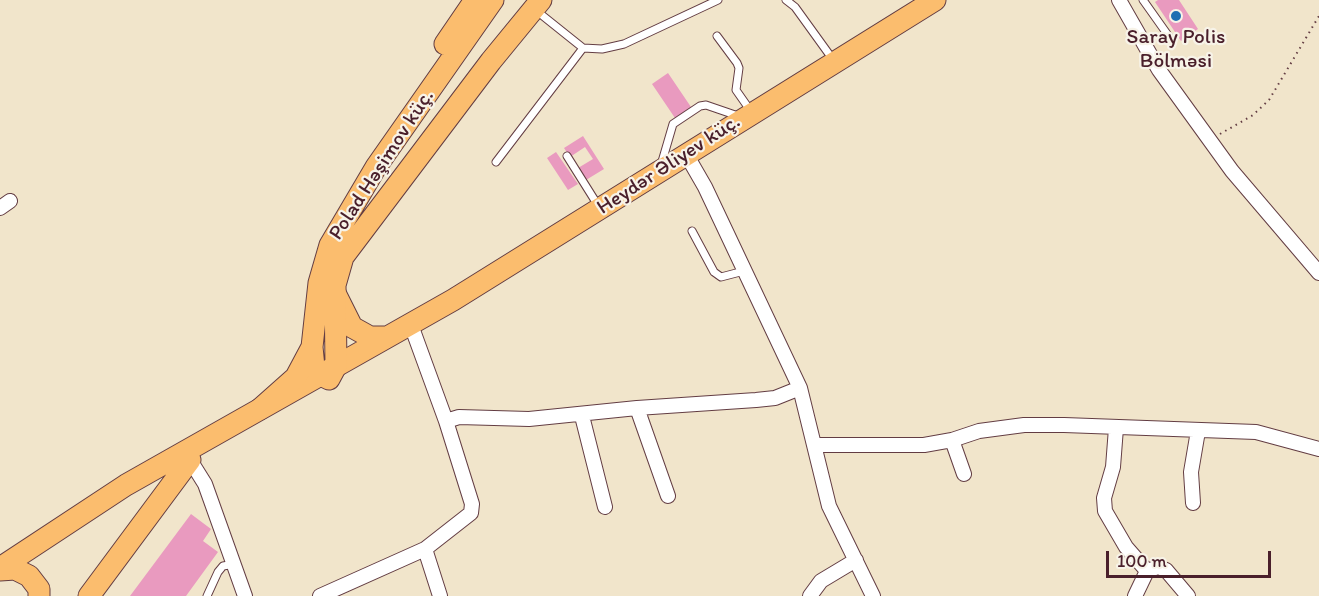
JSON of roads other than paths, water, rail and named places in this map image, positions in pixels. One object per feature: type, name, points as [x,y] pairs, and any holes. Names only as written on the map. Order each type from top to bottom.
[{"type":"main road","points":[[339,225],[355,188],[384,136],[475,0]]},
{"type":"main road","name":"Polad Həşimov küç.","points":[[312,347],[323,264],[339,225],[493,0]]},
{"type":"main road","name":"Polad Həşimov küç.","points":[[330,379],[337,359],[334,292],[337,270],[343,257],[397,184],[542,8],[557,0]]},
{"type":"main road","name":"Heydər Əliyev küç.","points":[[400,330],[601,209],[935,0]]},
{"type":"main road","points":[[334,292],[352,327],[370,337],[400,330]]},
{"type":"main road","points":[[0,569],[330,379],[400,330]]},
{"type":"main road","points":[[0,569],[126,485],[400,330]]},
{"type":"main road","points":[[312,347],[316,370],[330,379]]},
{"type":"main road","points":[[260,409],[296,377],[312,347]]},
{"type":"main road","points":[[89,596],[190,460]]},
{"type":"main road","points":[[0,569],[15,569],[29,576],[39,589],[39,596]]},
{"type":"street","points":[[1119,0],[1159,70],[1209,140],[1271,219],[1319,273]]},
{"type":"street","points":[[686,154],[705,187],[800,388],[829,507],[873,596]]},
{"type":"street","points":[[320,596],[425,549],[471,513],[472,504],[446,421],[400,330]]},
{"type":"street","points":[[446,421],[459,417],[529,419],[582,416],[637,408],[756,400],[775,398],[800,388]]},
{"type":"street","points":[[637,408],[668,496]]},
{"type":"street","points":[[582,416],[605,507]]},
{"type":"street","points":[[814,445],[924,445],[952,440],[979,431],[1024,425],[1256,432],[1319,449]]},
{"type":"street","points":[[1116,428],[1113,467],[1104,498],[1105,511],[1126,547],[1147,572]]},
{"type":"street","points":[[1193,503],[1191,472],[1198,431]]},
{"type":"street","points":[[952,440],[964,474]]},
{"type":"street","points":[[190,460],[201,475],[245,596]]},
{"type":"street","points":[[425,549],[440,596]]},
{"type":"street","points":[[810,596],[821,581],[856,560]]},
{"type":"street","points":[[1136,596],[1147,572],[1158,567],[1166,570],[1188,596]]},
{"type":"lane","points":[[542,8],[583,48],[602,49],[624,44],[718,0]]},
{"type":"lane","points":[[786,0],[795,7],[835,62]]},
{"type":"lane","points":[[1143,0],[1170,38]]},
{"type":"lane","points":[[717,36],[737,63],[739,69],[736,90],[748,115]]},
{"type":"lane","points":[[496,162],[583,48]]},
{"type":"lane","points":[[659,171],[673,124],[700,106],[706,105],[748,115]]},
{"type":"lane","points":[[567,156],[601,209]]},
{"type":"lane","points":[[692,231],[714,272],[721,278],[744,271]]},
{"type":"lane","points":[[207,596],[223,566],[234,564]]},
{"type":"place","name":"Saray Polis Bölməsi","points":[[1176,16]]}]
